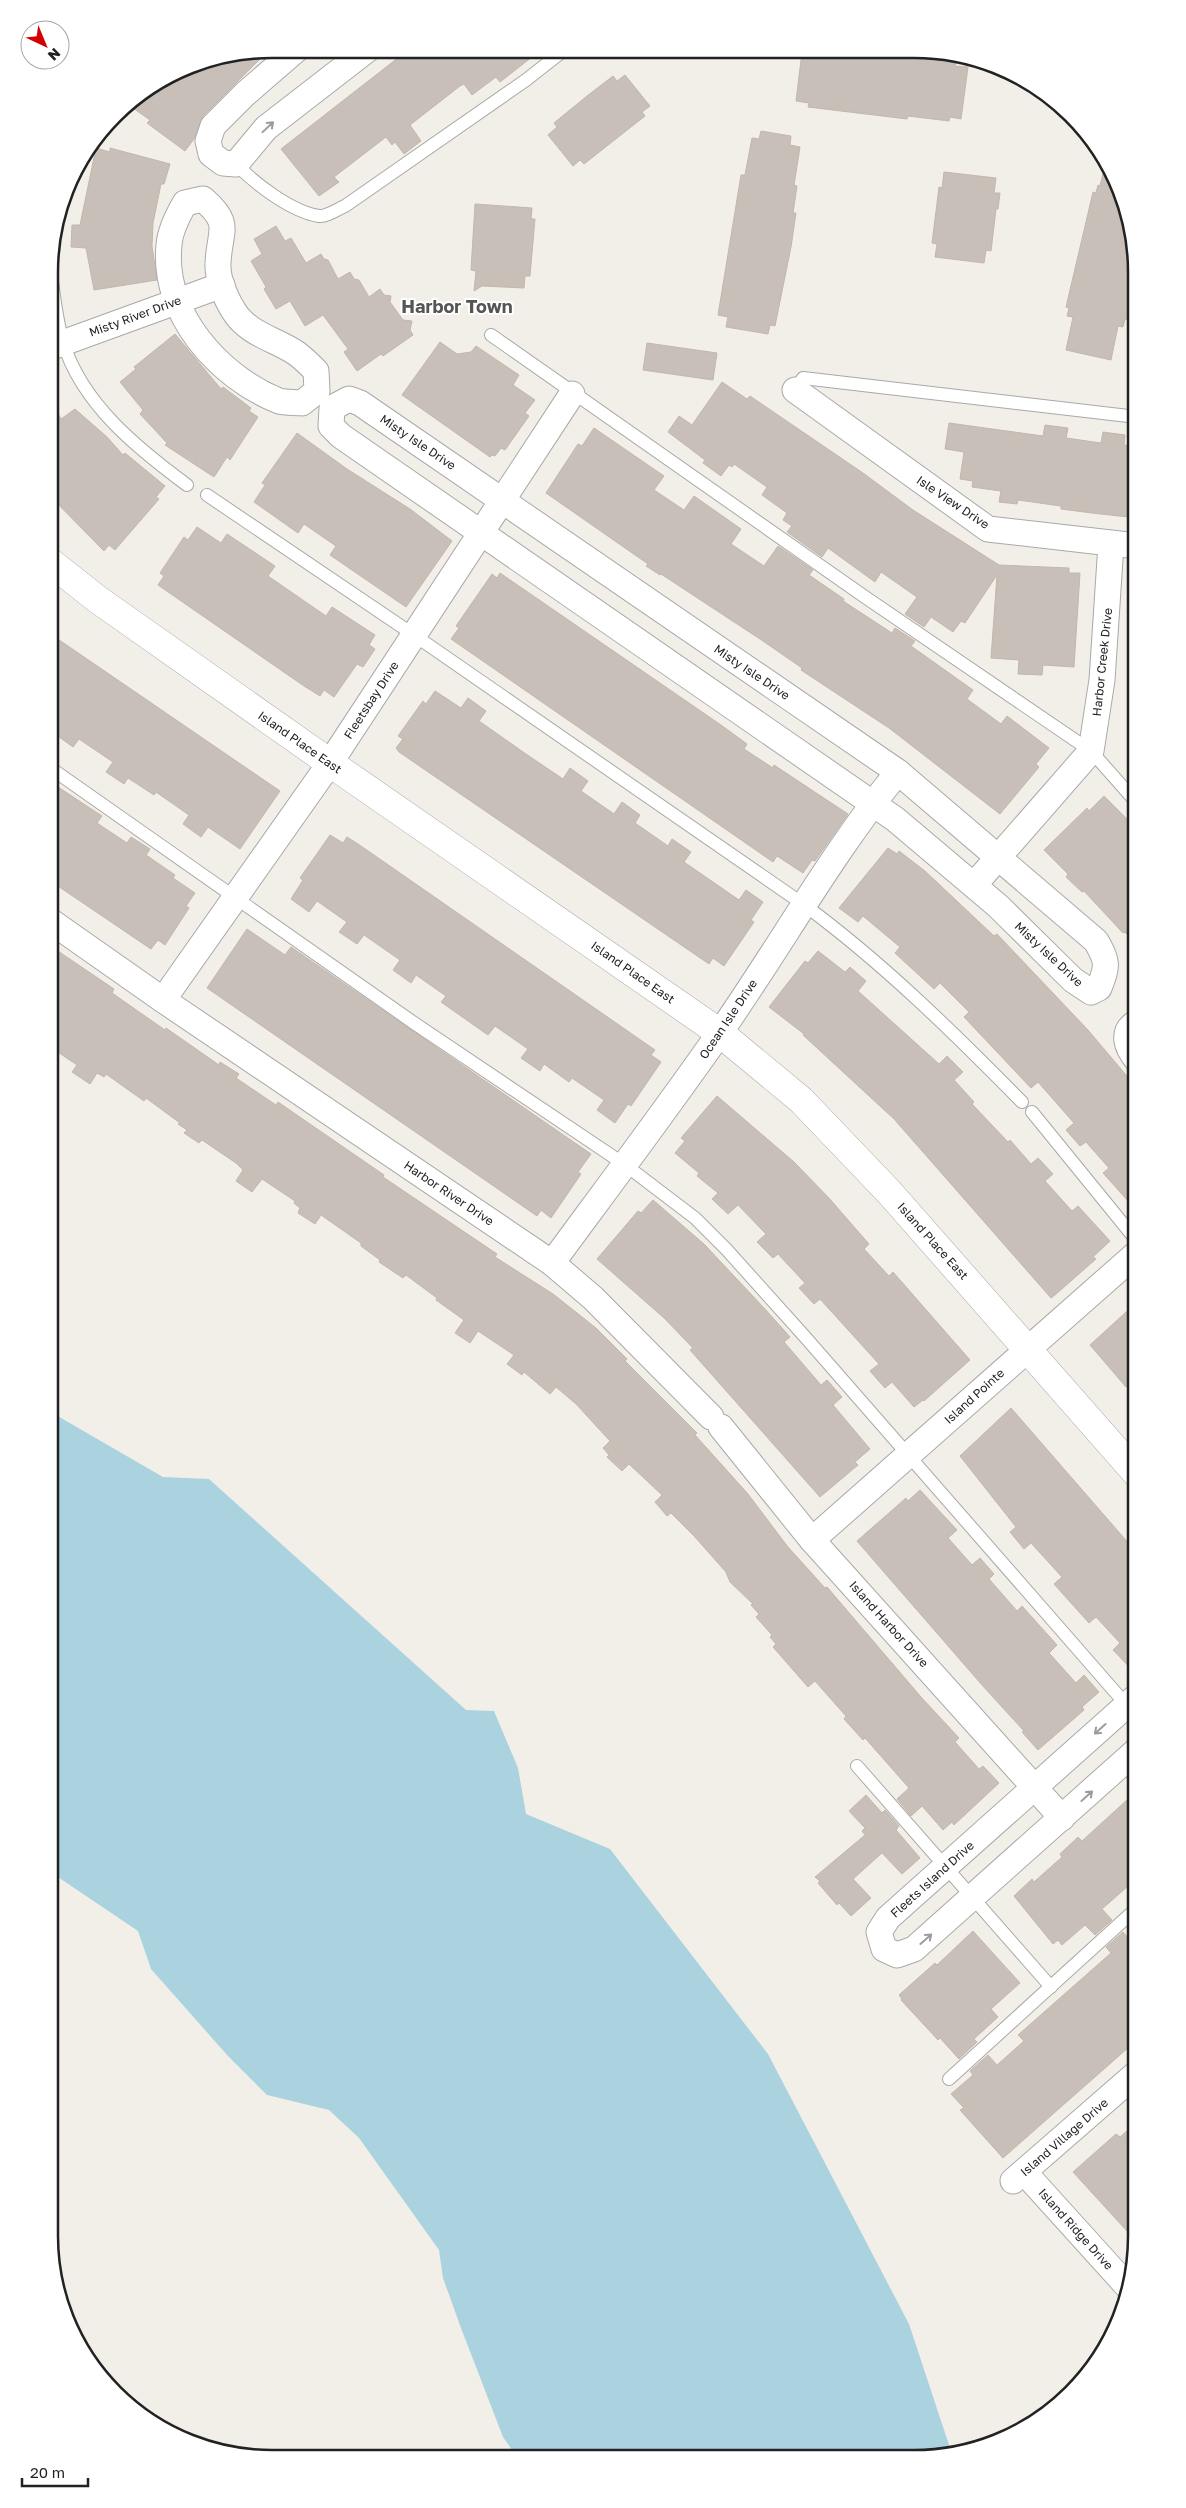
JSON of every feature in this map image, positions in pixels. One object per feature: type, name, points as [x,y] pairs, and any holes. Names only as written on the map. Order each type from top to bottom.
[{"type":"street","points":[[287,58],[245,94],[213,126],[208,141],[211,154],[223,163],[236,164],[266,128],[356,58]]},
{"type":"street","points":[[203,199],[218,212],[223,232],[218,265],[222,285],[238,317],[263,338],[296,353],[316,371],[317,390],[302,403],[281,402],[242,381],[216,361],[192,331],[176,300],[169,268],[168,244],[177,215],[185,203],[203,199]]},
{"type":"street","name":"Misty River Drive","points":[[58,344],[176,300],[222,285]]},
{"type":"street","name":"Isle View Drive","points":[[795,390],[988,529],[1128,545]]},
{"type":"street","name":"Fleetsbay Drive","points":[[163,1000],[236,900],[330,764],[572,394]]},
{"type":"street","name":"Misty Isle Drive","points":[[349,399],[360,402],[502,499],[898,772],[999,856],[1096,941],[1107,960],[1106,970],[1099,988],[1091,992],[1073,980],[974,885],[895,819],[342,436],[331,426],[332,408],[349,399]]},
{"type":"street","name":"Harbor Creek Drive","points":[[1091,751],[1102,680],[1111,544]]},
{"type":"street","name":"Island Place East","points":[[58,568],[97,600],[330,764],[720,1033],[801,1100],[843,1142],[1028,1348],[1128,1464]]},
{"type":"street","points":[[974,885],[1091,751]]},
{"type":"street","name":"Ocean Isle Drive","points":[[552,1263],[720,1033],[872,803],[898,772]]},
{"type":"street","name":"Harbor River Drive","points":[[58,926],[163,1000],[552,1263],[599,1305],[716,1422]]},
{"type":"street","points":[[1128,1032],[1126,1034],[1128,1045]]},
{"type":"street","name":"Island Pointe","points":[[812,1540],[1128,1261]]},
{"type":"street","name":"Island Harbor Drive","points":[[716,1422],[812,1540],[1036,1786],[1062,1818]]},
{"type":"street","name":"Fleets Island Drive","points":[[1128,1710],[1036,1786],[888,1918],[879,1932],[884,1948],[897,1955],[914,1949],[1128,1758]]},
{"type":"street","name":"Island Village Drive","points":[[1019,2177],[1128,2090]]},
{"type":"street","name":"Island Ridge Drive","points":[[1019,2177],[1123,2282]]},
{"type":"lane","points":[[236,164],[250,178],[282,200],[300,210],[321,216],[352,201],[526,80],[553,58]]},
{"type":"lane","points":[[491,335],[572,394],[1091,751],[1128,793]]},
{"type":"lane","points":[[58,348],[100,408],[153,460],[187,485]]},
{"type":"lane","points":[[795,390],[803,378],[1128,416]]},
{"type":"lane","points":[[207,495],[804,904],[850,939],[898,981],[947,1026],[1022,1102]]},
{"type":"lane","points":[[58,774],[406,1018],[624,1164],[713,1235],[806,1338],[908,1456],[1128,1700]]},
{"type":"lane","points":[[1032,1112],[1128,1230]]},
{"type":"lane","points":[[857,1766],[974,1897],[1051,1987]]},
{"type":"lane","points":[[949,2079],[1128,1916]]},
{"type":"water","points":[[58,1416],[163,1477],[209,1479],[466,1710],[494,1711],[518,1768],[526,1814],[610,1849],[768,2054],[909,2324],[950,2447],[928,2450],[512,2450],[503,2437],[461,2328],[443,2278],[439,2250],[359,2138],[329,2110],[267,2095],[228,2056],[151,1969],[138,1931],[58,1877]]},
{"type":"building","points":[[261,58],[203,116],[194,139],[185,151],[147,123],[150,120],[133,108],[165,86],[190,74],[216,65],[244,59]]},
{"type":"building","points":[[398,58],[531,58],[500,82],[496,77],[472,95],[464,84],[460,86],[410,125],[421,141],[404,154],[395,142],[392,145],[386,137],[334,177],[339,182],[319,196],[281,149]]},
{"type":"building","points":[[801,58],[920,58],[956,63],[955,66],[968,67],[961,119],[950,117],[949,121],[908,116],[907,119],[808,107],[809,103],[796,101]]},
{"type":"building","points":[[625,75],[650,106],[642,112],[645,116],[584,164],[580,160],[573,166],[548,135],[557,127],[554,123],[613,76],[617,81]]},
{"type":"building","points":[[761,131],[791,136],[790,145],[800,147],[794,185],[797,186],[793,213],[796,213],[791,247],[775,326],[770,325],[768,334],[726,327],[728,317],[718,315],[741,175],[745,175],[752,138],[759,139]]},
{"type":"building","points":[[97,148],[110,152],[110,148],[170,164],[164,184],[161,184],[153,223],[152,246],[157,280],[94,290],[86,248],[71,247],[72,225],[80,225]]},
{"type":"building","points":[[944,172],[996,178],[994,193],[1000,193],[998,209],[996,209],[991,251],[986,250],[984,263],[935,257],[937,244],[932,243],[939,187],[942,188]]},
{"type":"building","points":[[1103,172],[1121,216],[1128,258],[1128,320],[1125,319],[1123,327],[1118,326],[1111,360],[1066,350],[1073,317],[1067,316],[1069,308],[1066,307],[1093,192],[1096,193],[1098,185],[1100,186]]},
{"type":"building","points":[[475,204],[532,208],[531,219],[535,219],[530,276],[525,276],[524,288],[482,286],[474,291],[476,271],[471,270]]},
{"type":"building","points":[[276,226],[285,241],[291,238],[306,263],[321,254],[324,259],[328,260],[338,279],[350,272],[354,279],[359,280],[369,297],[380,289],[384,295],[391,296],[390,302],[403,320],[412,321],[410,330],[413,335],[357,371],[344,352],[348,349],[323,315],[305,326],[290,301],[276,309],[251,261],[262,254],[254,239]]},
{"type":"building","points":[[175,334],[221,389],[223,387],[251,408],[249,411],[258,417],[230,460],[227,457],[214,477],[165,445],[167,443],[140,414],[143,410],[120,382],[136,369],[134,367]]},
{"type":"building","points":[[440,342],[457,354],[471,352],[476,346],[519,375],[513,385],[535,400],[525,413],[529,416],[505,450],[501,448],[495,456],[492,455],[490,457],[402,395]]},
{"type":"building","points":[[647,343],[717,353],[713,380],[643,370]]},
{"type":"building","points":[[722,382],[747,399],[750,396],[863,473],[913,510],[999,565],[1069,568],[1069,573],[1080,573],[1074,667],[1043,665],[1042,675],[1018,674],[1019,660],[991,658],[997,575],[965,623],[961,621],[953,632],[931,617],[924,627],[905,614],[917,597],[881,572],[875,582],[828,548],[822,557],[787,532],[792,526],[783,520],[787,513],[762,495],[767,487],[734,464],[732,467],[729,465],[721,476],[703,463],[705,460],[668,432],[679,416],[692,425]]},
{"type":"building","points":[[75,409],[107,437],[123,455],[125,453],[165,486],[156,497],[159,499],[115,550],[109,545],[104,551],[58,504],[58,414],[61,419]]},
{"type":"building","points":[[949,423],[1043,436],[1045,425],[1068,428],[1066,438],[1101,443],[1103,432],[1125,435],[1124,445],[1128,446],[1128,517],[1061,509],[1061,506],[1018,500],[1017,504],[999,502],[1001,491],[972,487],[973,481],[960,479],[964,452],[945,449]]},
{"type":"building","points":[[594,428],[664,476],[654,490],[684,510],[694,496],[741,529],[731,544],[764,566],[778,546],[813,570],[809,575],[844,599],[843,601],[892,633],[895,628],[915,641],[911,646],[973,690],[967,699],[1001,724],[1007,716],[1049,748],[1036,764],[1039,767],[1000,814],[889,728],[801,670],[802,668],[763,641],[646,566],[648,564],[546,493],[578,444],[582,446]]},
{"type":"building","points":[[297,433],[347,469],[410,509],[452,541],[406,607],[330,555],[336,546],[304,524],[298,533],[254,502],[265,485],[262,483]]},
{"type":"building","points":[[197,527],[221,543],[227,534],[275,566],[268,576],[326,616],[332,607],[375,635],[369,645],[375,649],[363,667],[357,664],[334,697],[324,690],[320,696],[304,686],[158,585],[164,576],[160,573],[184,537],[188,540]]},
{"type":"building","points":[[500,573],[721,725],[747,744],[744,749],[773,768],[774,765],[848,814],[815,861],[812,860],[803,873],[777,856],[773,862],[451,639],[459,628],[456,626],[492,574],[497,578]]},
{"type":"building","points":[[58,639],[280,791],[240,849],[208,827],[201,837],[183,824],[189,815],[156,792],[154,795],[128,778],[124,784],[106,772],[113,762],[79,739],[73,747],[58,736]]},
{"type":"building","points":[[435,691],[461,708],[468,698],[486,711],[479,721],[526,754],[563,779],[570,768],[588,781],[581,791],[614,814],[622,802],[640,815],[635,823],[668,846],[672,839],[691,852],[684,862],[739,900],[746,890],[763,902],[751,920],[754,922],[724,966],[713,958],[709,964],[399,752],[396,748],[403,739],[398,736],[423,701],[426,704]]},
{"type":"building","points":[[58,787],[102,816],[97,823],[127,843],[131,837],[150,849],[146,855],[175,875],[173,878],[195,893],[186,906],[189,908],[165,945],[158,940],[151,949],[58,886]]},
{"type":"building","points":[[1104,796],[1128,820],[1127,934],[1123,933],[1084,891],[1082,892],[1066,877],[1068,874],[1044,850],[1087,808],[1089,811]]},
{"type":"building","points":[[330,835],[343,843],[347,837],[361,846],[655,1050],[651,1055],[661,1062],[631,1106],[628,1104],[615,1123],[597,1110],[604,1100],[572,1078],[569,1082],[544,1064],[540,1071],[521,1058],[528,1049],[495,1026],[488,1035],[441,1002],[446,996],[416,975],[411,983],[393,970],[400,960],[364,935],[357,944],[339,932],[347,922],[317,901],[309,912],[291,899],[303,880],[300,878]]},
{"type":"building","points":[[888,848],[897,854],[899,851],[925,871],[994,936],[997,934],[1088,1030],[1128,1077],[1128,1201],[1103,1173],[1109,1168],[1086,1142],[1080,1146],[1066,1130],[1074,1123],[1038,1082],[1031,1088],[964,1017],[969,1012],[940,983],[934,989],[895,953],[900,947],[863,916],[858,922],[839,908]]},
{"type":"building","points":[[247,929],[285,955],[291,947],[591,1154],[578,1172],[581,1174],[551,1218],[541,1210],[537,1216],[207,988]]},
{"type":"building","points":[[58,951],[114,989],[112,993],[165,1030],[166,1028],[219,1065],[220,1062],[239,1074],[236,1078],[276,1105],[278,1102],[384,1175],[383,1177],[497,1254],[495,1257],[553,1294],[596,1328],[627,1359],[625,1361],[697,1433],[695,1435],[748,1494],[788,1547],[825,1588],[827,1587],[921,1697],[959,1738],[955,1742],[979,1769],[983,1766],[999,1783],[954,1825],[952,1822],[943,1830],[922,1806],[911,1816],[897,1799],[909,1788],[865,1738],[863,1740],[844,1719],[846,1716],[815,1681],[808,1687],[773,1647],[776,1644],[770,1637],[772,1635],[756,1617],[759,1614],[751,1605],[753,1604],[730,1582],[726,1572],[694,1536],[671,1513],[667,1516],[655,1502],[662,1495],[629,1464],[622,1471],[607,1457],[609,1455],[603,1448],[610,1441],[576,1404],[556,1387],[550,1394],[524,1372],[522,1375],[507,1364],[514,1355],[478,1331],[470,1343],[455,1333],[464,1320],[406,1275],[403,1278],[379,1262],[380,1260],[361,1246],[361,1243],[321,1215],[315,1224],[298,1213],[300,1208],[294,1203],[295,1201],[262,1179],[252,1192],[236,1181],[243,1170],[236,1163],[202,1140],[199,1143],[184,1133],[187,1130],[178,1124],[180,1123],[146,1098],[144,1101],[106,1074],[104,1077],[97,1073],[90,1084],[72,1072],[77,1065],[58,1052]]},
{"type":"building","points":[[818,951],[845,972],[850,967],[866,981],[858,991],[939,1064],[947,1056],[963,1072],[954,1080],[974,1102],[972,1104],[1008,1142],[1010,1140],[1031,1164],[1038,1158],[1053,1174],[1045,1181],[1072,1211],[1078,1206],[1110,1241],[1093,1257],[1096,1259],[1051,1298],[894,1119],[804,1034],[769,1007],[805,961],[808,963]]},
{"type":"building","points":[[717,1096],[794,1162],[828,1197],[869,1244],[864,1249],[889,1276],[893,1272],[970,1360],[924,1401],[914,1407],[892,1382],[885,1388],[870,1371],[879,1364],[820,1299],[814,1304],[799,1288],[805,1283],[778,1254],[773,1258],[757,1242],[766,1234],[738,1205],[728,1214],[712,1199],[718,1193],[697,1176],[699,1173],[675,1153],[685,1141],[681,1138]]},
{"type":"building","points":[[653,1200],[704,1244],[765,1309],[790,1337],[784,1342],[821,1385],[827,1380],[842,1397],[833,1405],[870,1449],[855,1462],[858,1465],[820,1497],[690,1350],[693,1348],[664,1318],[597,1259],[638,1211],[641,1213]]},
{"type":"building","points":[[1128,1310],[1128,1385],[1126,1387],[1090,1345]]},
{"type":"building","points":[[1011,1408],[1128,1543],[1128,1666],[1113,1650],[1120,1643],[1096,1617],[1089,1623],[1054,1584],[1062,1577],[1031,1543],[1024,1549],[1010,1532],[1016,1527],[960,1456]]},
{"type":"building","points":[[920,1490],[957,1530],[948,1538],[972,1565],[980,1558],[994,1574],[989,1579],[1017,1611],[1022,1606],[1057,1645],[1049,1653],[1076,1683],[1084,1675],[1099,1692],[1082,1707],[1084,1710],[1038,1750],[1022,1732],[1024,1731],[857,1541],[906,1498],[908,1501]]},
{"type":"building","points":[[866,1795],[882,1813],[885,1810],[899,1826],[896,1830],[920,1858],[902,1874],[882,1853],[853,1879],[871,1898],[851,1916],[839,1903],[837,1905],[815,1877],[865,1835],[862,1831],[865,1828],[849,1811]]},
{"type":"building","points":[[1128,1799],[1128,1886],[1102,1909],[1112,1920],[1095,1935],[1085,1925],[1062,1945],[1058,1940],[1053,1944],[1014,1896],[1032,1879],[1034,1882],[1062,1857],[1060,1854],[1078,1837],[1082,1841]]},
{"type":"building","points":[[973,1931],[1020,1983],[991,2009],[998,2017],[974,2039],[977,2042],[959,2059],[940,2038],[938,2040],[901,2000],[899,1995],[935,1963],[937,1965]]},
{"type":"building","points":[[1123,1932],[1128,1938],[1128,2048],[1003,2158],[960,2110],[964,2108],[951,2094],[973,2075],[970,2071],[988,2055],[997,2065],[1024,2041],[1018,2035],[1111,1953],[1106,1947]]},
{"type":"building","points":[[1128,2130],[1128,2232],[1073,2172],[1116,2134],[1120,2137]]},
{"type":"district","name":"Harbor Town","points":[[457,306]]}]
